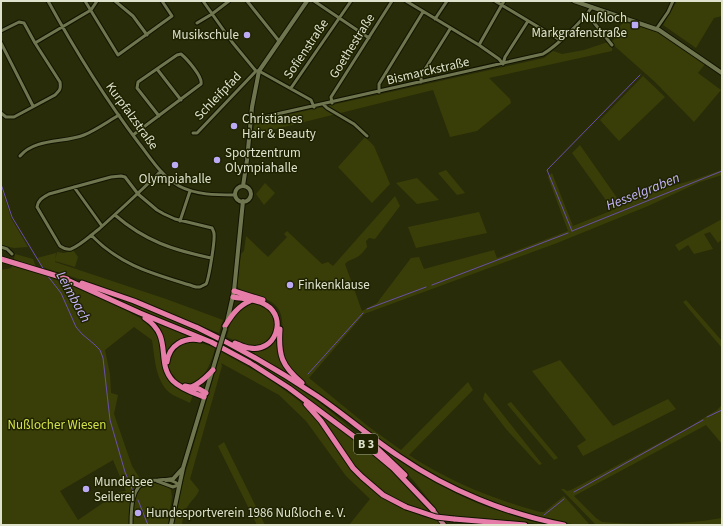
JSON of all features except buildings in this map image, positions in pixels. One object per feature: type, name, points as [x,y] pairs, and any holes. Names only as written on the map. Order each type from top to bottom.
[{"type":"highway","name":"B 3","points":[[1,259],[65,279],[140,313],[211,342],[250,363],[289,388],[378,454],[420,495],[433,510]]},
{"type":"highway","name":"B 3","points":[[65,279],[92,286],[134,301],[196,327],[266,364],[332,407],[389,459],[421,494],[433,510]]},
{"type":"highway","points":[[234,291],[262,300],[269,304],[275,311],[280,324],[279,348],[282,360],[292,375],[318,397]]},
{"type":"highway","points":[[196,327],[250,348],[264,346],[274,338],[277,328],[277,320],[274,312],[267,305],[251,300],[232,297]]},
{"type":"highway","points":[[225,328],[232,314],[244,303],[251,300]]},
{"type":"highway","points":[[140,313],[150,321],[160,333],[163,344],[165,367],[170,377],[178,385],[205,395]]},
{"type":"highway","points":[[205,395],[199,389],[178,383],[170,374],[167,364],[170,351],[180,342],[186,340],[211,342]]},
{"type":"highway","points":[[190,387],[199,384],[213,370]]},
{"type":"highway","points":[[289,388],[321,420],[349,462],[362,477],[383,495],[406,507],[436,517],[454,520],[525,525]]},
{"type":"highway","points":[[332,407],[401,458],[440,481],[496,505],[537,519],[564,525]]},
{"type":"main road","name":"B 3","points":[[433,510],[444,525]]},
{"type":"street","name":"Kurpfalzstraße","points":[[48,1],[101,90],[161,172],[177,185],[190,191],[203,194],[235,195]]},
{"type":"street","points":[[85,1],[118,55],[172,16],[162,1]]},
{"type":"street","points":[[35,43],[63,28],[91,10],[97,1]]},
{"type":"street","points":[[115,1],[132,16],[147,35]]},
{"type":"street","points":[[202,1],[237,48],[258,71],[311,100],[314,107]]},
{"type":"street","points":[[197,23],[229,1]]},
{"type":"street","points":[[247,1],[280,41]]},
{"type":"street","points":[[243,186],[247,160],[250,120],[258,71],[307,1]]},
{"type":"street","points":[[314,1],[369,38]]},
{"type":"street","name":"Sofienstraße","points":[[291,88],[351,1]]},
{"type":"street","name":"Goethestraße","points":[[332,103],[331,97],[392,1]]},
{"type":"street","points":[[406,1],[478,45],[499,59],[503,64]]},
{"type":"street","points":[[435,19],[447,1]]},
{"type":"street","points":[[495,1],[560,40]]},
{"type":"street","points":[[478,45],[504,1]]},
{"type":"street","points":[[576,1],[657,28],[722,73]]},
{"type":"street","points":[[657,28],[668,12],[673,1]]},
{"type":"street","name":"Bismarckstraße","points":[[250,120],[324,105],[544,54],[553,48],[587,14],[592,7]]},
{"type":"street","points":[[379,92],[379,84],[423,12]]},
{"type":"street","points":[[587,14],[612,45]]},
{"type":"street","points":[[503,64],[505,57],[528,21]]},
{"type":"street","points":[[1,31],[19,22],[24,23],[60,82],[61,87],[56,95],[10,118],[1,113]]},
{"type":"street","points":[[421,82],[422,74],[450,29]]},
{"type":"street","points":[[1,43],[33,106]]},
{"type":"street","points":[[133,135],[181,100],[201,84],[202,81],[200,76],[181,54],[177,55],[138,82],[137,88],[159,116]]},
{"type":"street","points":[[156,69],[181,100]]},
{"type":"street","name":"Schleifpfad","points":[[192,133],[197,133],[258,71]]},
{"type":"street","points":[[324,105],[357,126],[367,136]]},
{"type":"street","points":[[20,156],[25,150],[41,143],[72,139],[84,135],[103,126],[119,115]]},
{"type":"street","points":[[91,235],[110,252],[132,265],[148,272],[196,287],[204,286],[208,281],[215,235],[212,228],[180,221],[157,210],[138,194],[128,181],[121,176],[111,177],[49,194],[41,198],[37,204],[38,211],[60,246],[64,249],[72,248],[91,235],[115,215],[138,194],[161,172]]},
{"type":"street","points":[[243,186],[249,189],[250,195],[249,199],[243,201],[237,199],[235,195],[237,188],[243,186]]},
{"type":"street","points":[[74,187],[102,226]]},
{"type":"street","points":[[180,221],[190,191]]},
{"type":"street","points":[[171,525],[176,496],[225,328],[234,291],[243,201]]},
{"type":"street","points":[[115,215],[130,228],[159,244],[211,258]]},
{"type":"street","points":[[1,247],[7,249],[12,254]]},
{"type":"street","points":[[131,525],[131,508],[133,500],[136,492],[143,483],[154,480],[171,480],[184,468]]},
{"type":"street","points":[[154,480],[173,487],[179,485]]},
{"type":"street","points":[[166,480],[175,482],[179,485]]},
{"type":"street","points":[[173,487],[176,496]]},
{"type":"green space","points":[[677,1],[722,1],[722,16],[714,18],[696,48],[663,25]]},
{"type":"green space","points":[[624,22],[663,34],[705,64],[698,73],[721,90],[694,122],[655,82],[610,42],[614,40],[612,34]]},
{"type":"green space","points":[[608,42],[612,48],[612,51],[489,78],[510,99],[511,103],[477,131],[450,137],[433,90],[253,134],[255,122],[544,58],[553,51],[562,54],[584,50]]},
{"type":"green space","points":[[643,76],[665,97],[619,141],[600,120]]},
{"type":"green space","points":[[365,137],[374,146],[390,184],[372,203],[338,167]]},
{"type":"green space","points":[[580,145],[622,205],[656,191],[722,170],[722,175],[700,182],[648,206],[557,243],[364,314],[309,378],[369,427],[401,450],[468,382],[473,390],[409,455],[424,465],[472,489],[540,512],[544,512],[564,496],[590,525],[564,523],[530,515],[491,502],[445,482],[403,457],[364,429],[293,372],[286,361],[283,344],[283,328],[279,310],[270,301],[246,293],[237,286],[241,254],[244,251],[246,236],[268,257],[287,237],[284,234],[287,231],[322,264],[328,262],[333,266],[395,196],[400,206],[375,239],[369,238],[366,241],[367,247],[362,253],[345,264],[362,311],[377,303],[411,258],[419,257],[424,269],[494,250],[497,258],[568,231],[548,177],[552,173],[573,226],[613,210],[572,153]]},
{"type":"green space","points":[[446,170],[465,193],[457,195],[438,173]]},
{"type":"green space","points":[[417,178],[439,200],[417,204],[396,183]]},
{"type":"green space","points":[[265,183],[275,193],[264,205],[256,194]]},
{"type":"green space","points":[[1,187],[11,218],[28,247],[14,248],[1,245]]},
{"type":"green space","points":[[479,212],[487,233],[416,248],[408,227]]},
{"type":"green space","points":[[722,219],[722,239],[718,243],[710,232],[704,234],[713,249],[694,254],[688,245],[679,251],[675,245]]},
{"type":"green space","points":[[73,250],[78,257],[75,267],[55,261],[57,252],[64,253]]},
{"type":"green space","points":[[56,253],[55,262],[166,299],[223,320],[219,333],[91,283],[42,267],[37,258]]},
{"type":"green space","points":[[15,254],[33,259],[36,267],[14,259]]},
{"type":"green space","name":"Nußlocher Wiesen","points":[[12,266],[45,276],[96,294],[147,322],[158,334],[162,345],[164,365],[168,377],[176,386],[193,395],[190,403],[173,395],[167,390],[159,378],[152,340],[134,327],[105,350],[110,374],[111,393],[118,395],[114,414],[132,466],[139,477],[139,489],[154,483],[168,487],[171,490],[172,497],[168,525],[1,525],[1,270],[11,268]],"holes":[[[113,460],[126,491],[119,492],[78,520],[60,491]]]},
{"type":"green space","points":[[94,289],[101,290],[105,294],[190,328],[217,341],[216,344],[139,312]]},
{"type":"green space","points":[[686,300],[722,341],[722,348],[683,302]]},
{"type":"green space","points":[[252,303],[262,306],[269,311],[273,319],[274,327],[272,335],[267,342],[260,346],[241,344],[227,337],[234,316],[241,309]]},
{"type":"green space","points":[[153,321],[189,337],[181,339],[175,343],[166,355],[163,337]]},
{"type":"green space","points":[[277,335],[278,356],[287,372],[249,351],[257,350]]},
{"type":"green space","points":[[193,340],[215,348],[211,362],[204,375],[192,384],[181,383],[172,375],[169,369],[168,364],[170,354],[177,345]]},
{"type":"green space","points":[[225,344],[268,367],[307,393],[368,444],[309,401],[224,348]]},
{"type":"green space","points":[[221,352],[268,378],[299,401],[323,426],[346,463],[357,475],[404,509],[427,518],[420,509],[388,496],[367,479],[343,451],[332,431],[313,408],[363,445],[391,469],[441,525],[349,525],[370,499],[346,476],[306,421],[279,395],[221,363],[222,366],[190,479],[199,490],[185,511],[182,525],[173,525],[184,478]]},
{"type":"green space","points":[[560,360],[613,426],[668,399],[676,409],[583,456],[577,446],[586,440],[532,371]]},
{"type":"green space","points":[[485,392],[542,464],[539,465],[506,429],[483,399]]},
{"type":"green space","points":[[511,402],[558,458],[554,460],[507,404]]},
{"type":"green space","points":[[722,405],[722,444],[706,425],[574,496],[602,522],[662,524],[722,518],[722,525],[596,525],[561,489],[567,491],[571,490],[689,427],[717,410]]},
{"type":"green space","points":[[224,442],[265,525],[257,525],[218,446]]},
{"type":"green space","points":[[384,451],[439,484],[481,505],[553,525],[441,515],[413,480]]},
{"type":"waterway","points":[[572,231],[547,170],[640,75]]},
{"type":"waterway","name":"Hesselgraben","points":[[572,231],[722,171]]},
{"type":"waterway","name":"Leimbach","points":[[1,184],[12,217],[44,270]]},
{"type":"waterway","name":"Hesselgraben","points":[[432,285],[568,233]]},
{"type":"waterway","name":"Leimbach","points":[[47,275],[61,293],[76,327],[100,350],[103,358],[110,420],[125,472],[133,491]]},
{"type":"waterway","name":"Hesselgraben","points":[[367,309],[426,287]]},
{"type":"waterway","name":"Hesselgraben","points":[[308,374],[363,313]]},
{"type":"waterway","points":[[707,417],[722,410]]},
{"type":"waterway","points":[[574,492],[703,420]]},
{"type":"waterway","points":[[544,515],[564,499]]},
{"type":"waterway","name":"Leimbach","points":[[138,500],[148,525]]},
{"type":"place","name":"Nußloch Markgrafenstraße","points":[[635,25]]},
{"type":"place","name":"Musikschule","points":[[247,35]]},
{"type":"place","name":"Christianes Hair & Beauty","points":[[234,126]]},
{"type":"place","name":"Sportzentrum Olympiahalle","points":[[217,160]]},
{"type":"place","name":"Olympiahalle","points":[[175,165]]},
{"type":"place","name":"Finkenklause","points":[[290,285]]},
{"type":"place","name":"Mundelsee Seilerei","points":[[86,489]]},
{"type":"place","name":"Hundesportverein 1986 Nußloch e. V.","points":[[138,513]]}]
